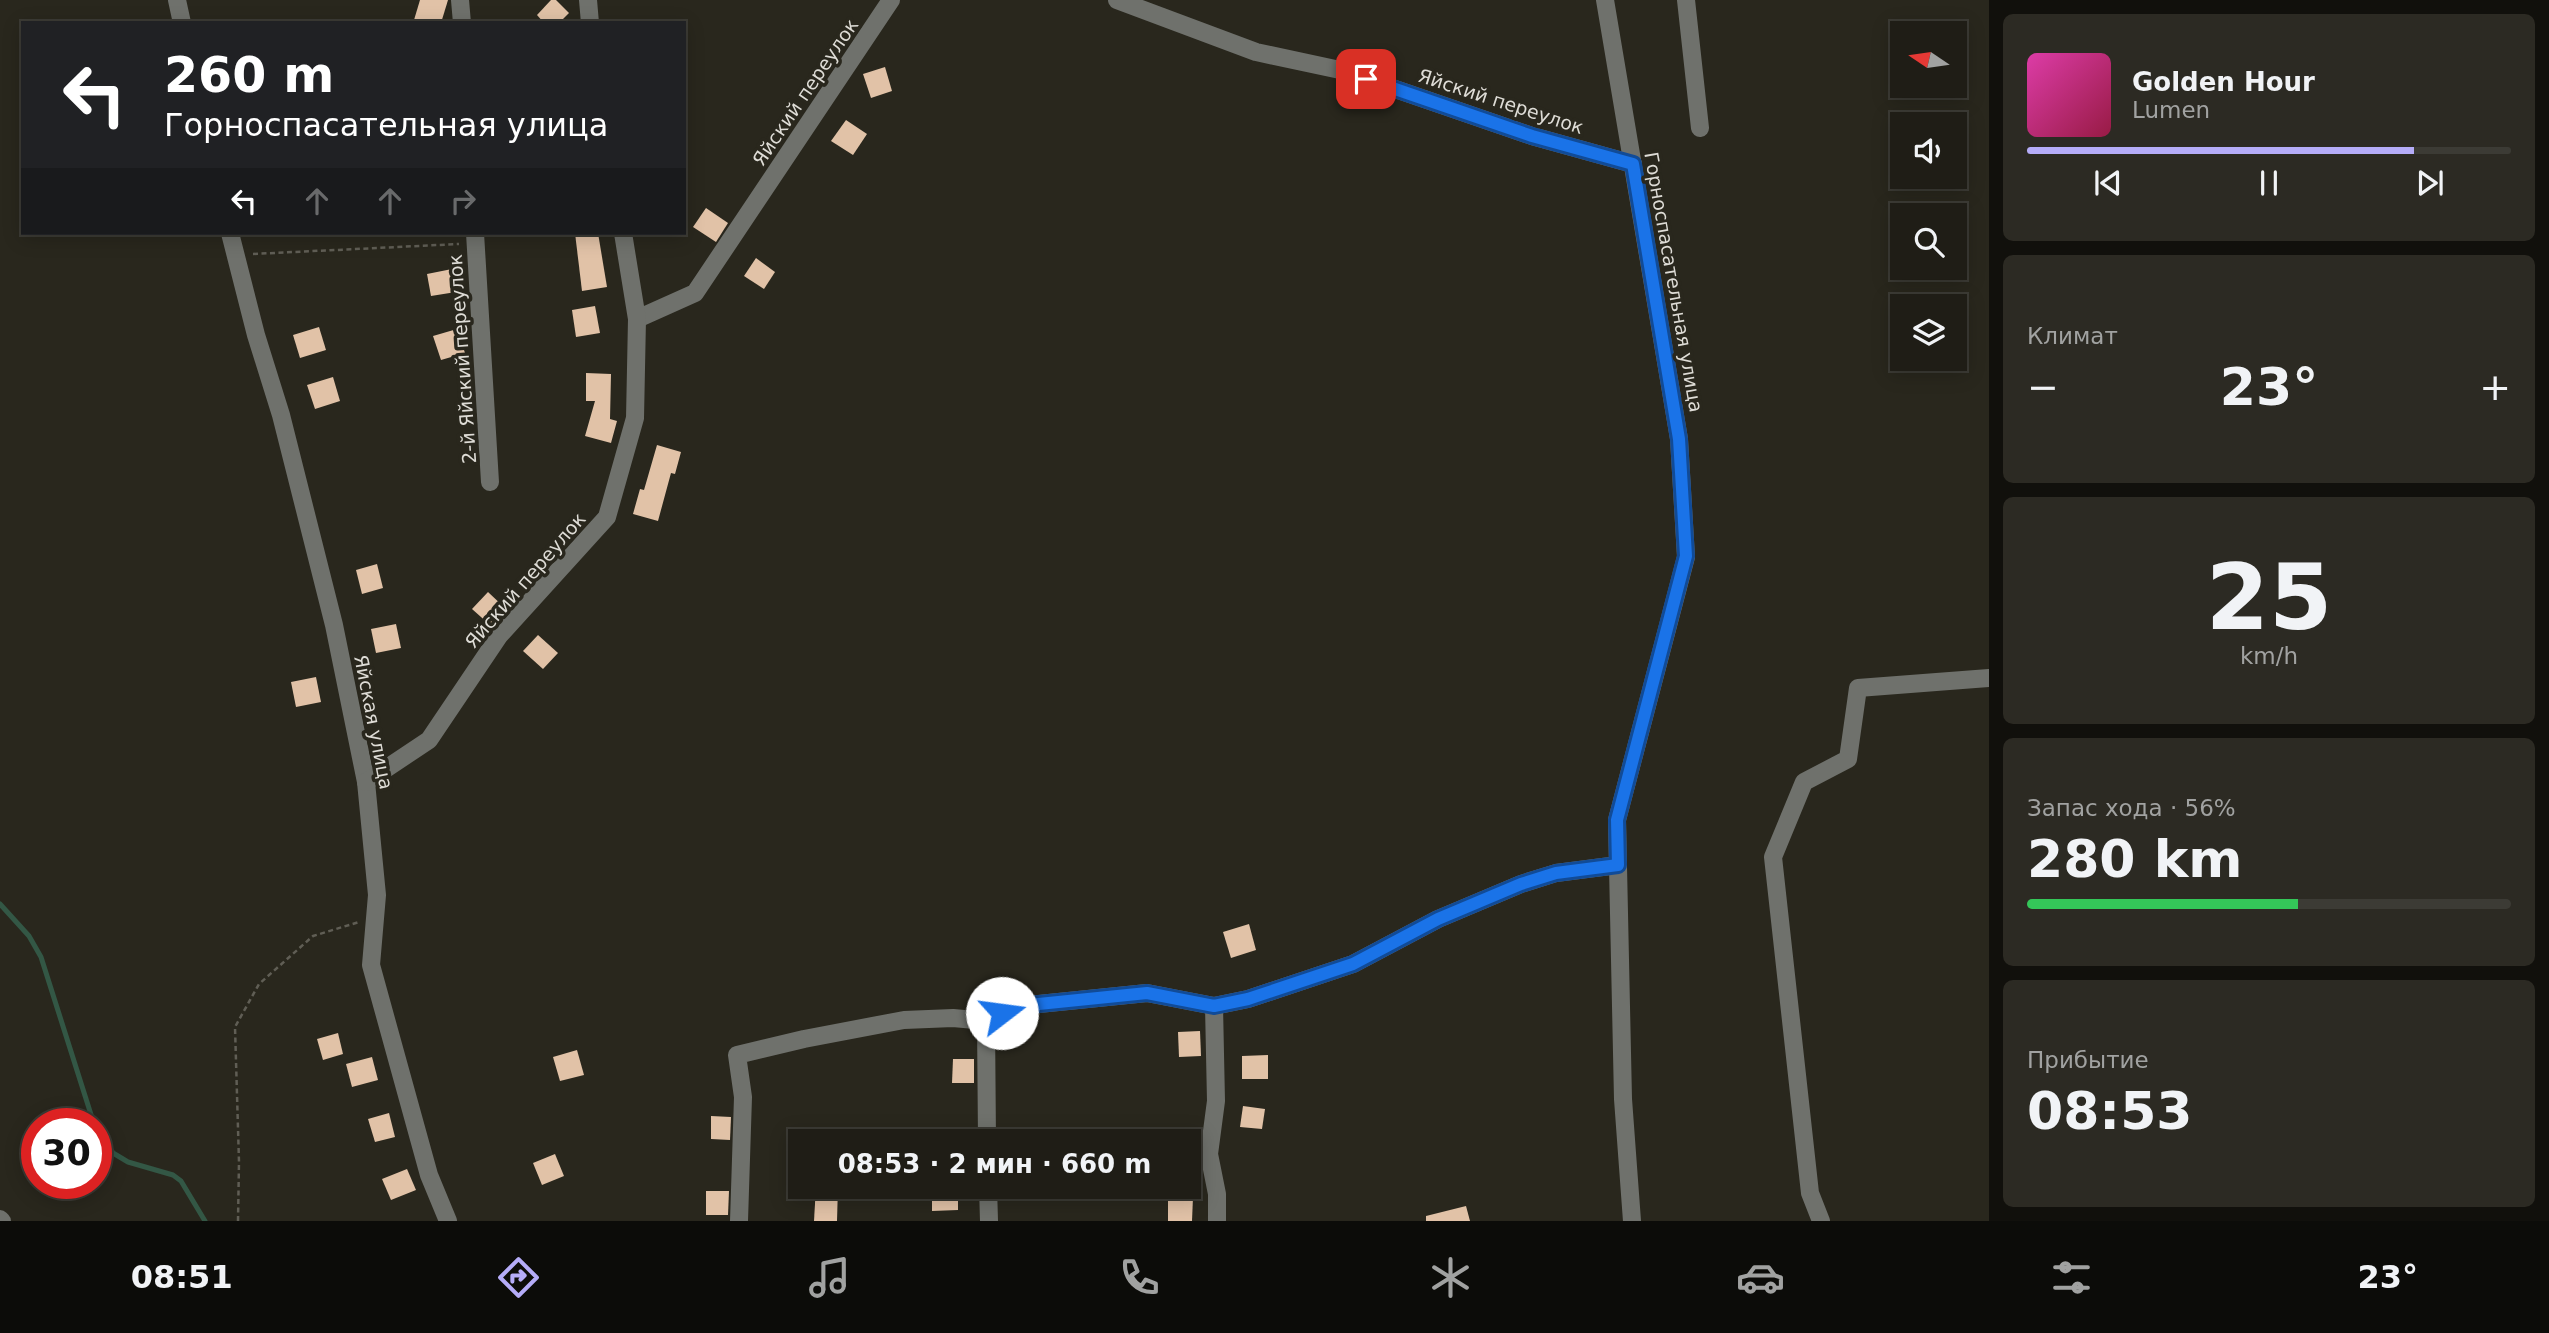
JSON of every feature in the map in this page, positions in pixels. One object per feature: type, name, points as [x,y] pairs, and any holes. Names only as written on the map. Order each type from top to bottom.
[{"type":"street","points":[[177,0],[182,21]]},
{"type":"street","points":[[460,0],[462,21]]},
{"type":"street","points":[[587,0],[590,21]]},
{"type":"street","name":"Яйский переулок","points":[[637,319],[695,293],[891,0]]},
{"type":"street","name":"Яйский переулок","points":[[1117,0],[1256,52],[1340,70],[1532,136],[1633,164]]},
{"type":"street","name":"Горноспасательная улица","points":[[1605,0],[1679,439],[1686,556],[1617,820],[1623,1099],[1632,1221]]},
{"type":"street","points":[[1686,0],[1700,128]]},
{"type":"street","name":"Яйская улица","points":[[230,235],[281,415],[334,625],[366,782],[377,895],[371,965],[429,1175],[448,1221]]},
{"type":"street","name":"Яйский переулок","points":[[366,782],[429,740],[499,636],[607,517],[635,418],[637,319],[623,235]]},
{"type":"street","name":"2-й Яйский переулок","points":[[475,238],[490,482]]},
{"type":"street","points":[[1821,1221],[1810,1194],[1773,856],[1804,782],[1848,759],[1858,688],[1989,677]]},
{"type":"street","points":[[739,1221],[743,1097],[737,1055],[904,1020],[953,1018],[986,1021],[1019,1006],[1147,993],[1214,1006],[1248,999],[1353,964],[1438,919],[1521,884],[1556,873],[1618,865]]},
{"type":"street","points":[[1214,1006],[1216,1101],[1209,1154],[1217,1194],[1217,1221]]},
{"type":"street","points":[[986,1021],[987,1129]]},
{"type":"street","points":[[988,1199],[989,1221]]},
{"type":"path","points":[[235,255],[475,238]]},
{"type":"path","points":[[238,1221],[235,1027],[259,984],[313,936],[375,917]]},
{"type":"building","points":[[420,0],[448,0],[442,21],[414,20]]},
{"type":"building","points":[[551,0],[556,0],[569,13],[561,21],[542,21],[537,15]]},
{"type":"building","points":[[885,67],[892,91],[871,98],[863,74]]},
{"type":"building","points":[[846,120],[867,134],[853,155],[831,141]]},
{"type":"building","points":[[706,208],[728,223],[716,242],[693,227]]},
{"type":"building","points":[[575,235],[598,235],[607,287],[582,291]]},
{"type":"building","points":[[756,258],[775,272],[764,289],[744,276]]},
{"type":"building","points":[[452,269],[456,292],[431,296],[427,274]]},
{"type":"building","points":[[595,306],[600,333],[576,337],[572,310]]},
{"type":"building","points":[[319,327],[326,350],[300,358],[293,335]]},
{"type":"building","points":[[457,329],[465,353],[441,360],[433,336]]},
{"type":"building","points":[[586,373],[611,374],[610,419],[617,421],[611,443],[585,436],[595,401],[586,401]]},
{"type":"building","points":[[333,377],[340,401],[315,409],[307,385]]},
{"type":"building","points":[[657,445],[681,452],[675,474],[671,473],[658,521],[633,514],[640,489],[644,490]]},
{"type":"building","points":[[377,564],[383,588],[362,594],[356,570]]},
{"type":"building","points":[[488,592],[505,608],[490,625],[472,609]]},
{"type":"building","points":[[396,624],[401,648],[376,653],[371,629]]},
{"type":"building","points":[[538,635],[558,653],[543,669],[523,651]]},
{"type":"building","points":[[316,677],[321,702],[296,707],[291,682]]},
{"type":"building","points":[[1249,924],[1256,950],[1231,958],[1223,932]]},
{"type":"building","points":[[1200,1031],[1201,1056],[1179,1057],[1178,1032]]},
{"type":"building","points":[[338,1033],[343,1054],[323,1060],[317,1039]]},
{"type":"building","points":[[577,1050],[584,1075],[560,1081],[553,1057]]},
{"type":"building","points":[[1268,1055],[1268,1079],[1242,1079],[1242,1056]]},
{"type":"building","points":[[372,1057],[378,1080],[352,1087],[346,1064]]},
{"type":"building","points":[[953,1059],[974,1059],[974,1083],[952,1083]]},
{"type":"building","points":[[1243,1106],[1265,1109],[1262,1129],[1240,1127]]},
{"type":"building","points":[[389,1113],[395,1137],[375,1142],[368,1119]]},
{"type":"building","points":[[711,1116],[731,1117],[730,1140],[711,1139]]},
{"type":"building","points":[[555,1154],[564,1176],[542,1185],[533,1163]]},
{"type":"building","points":[[407,1169],[416,1190],[391,1200],[382,1179]]},
{"type":"building","points":[[706,1191],[729,1191],[728,1215],[706,1215]]},
{"type":"building","points":[[815,1199],[838,1199],[837,1221],[814,1221]]},
{"type":"building","points":[[932,1199],[958,1199],[958,1210],[932,1211]]},
{"type":"building","points":[[1168,1199],[1193,1199],[1192,1221],[1168,1221]]},
{"type":"building","points":[[1466,1206],[1470,1221],[1426,1221],[1426,1216]]},
{"type":"waterway","points":[[0,904],[29,936],[41,957],[89,1108]]},
{"type":"waterway","points":[[112,1152],[128,1162],[173,1175],[181,1181],[205,1221]]},
{"type":"route","points":[[1002,1013],[1019,1006],[1147,993],[1214,1006],[1248,999],[1297,985],[1353,964],[1438,919],[1521,884],[1556,873],[1618,865],[1617,820],[1686,556],[1679,439],[1633,164],[1532,136],[1366,79]]}]
